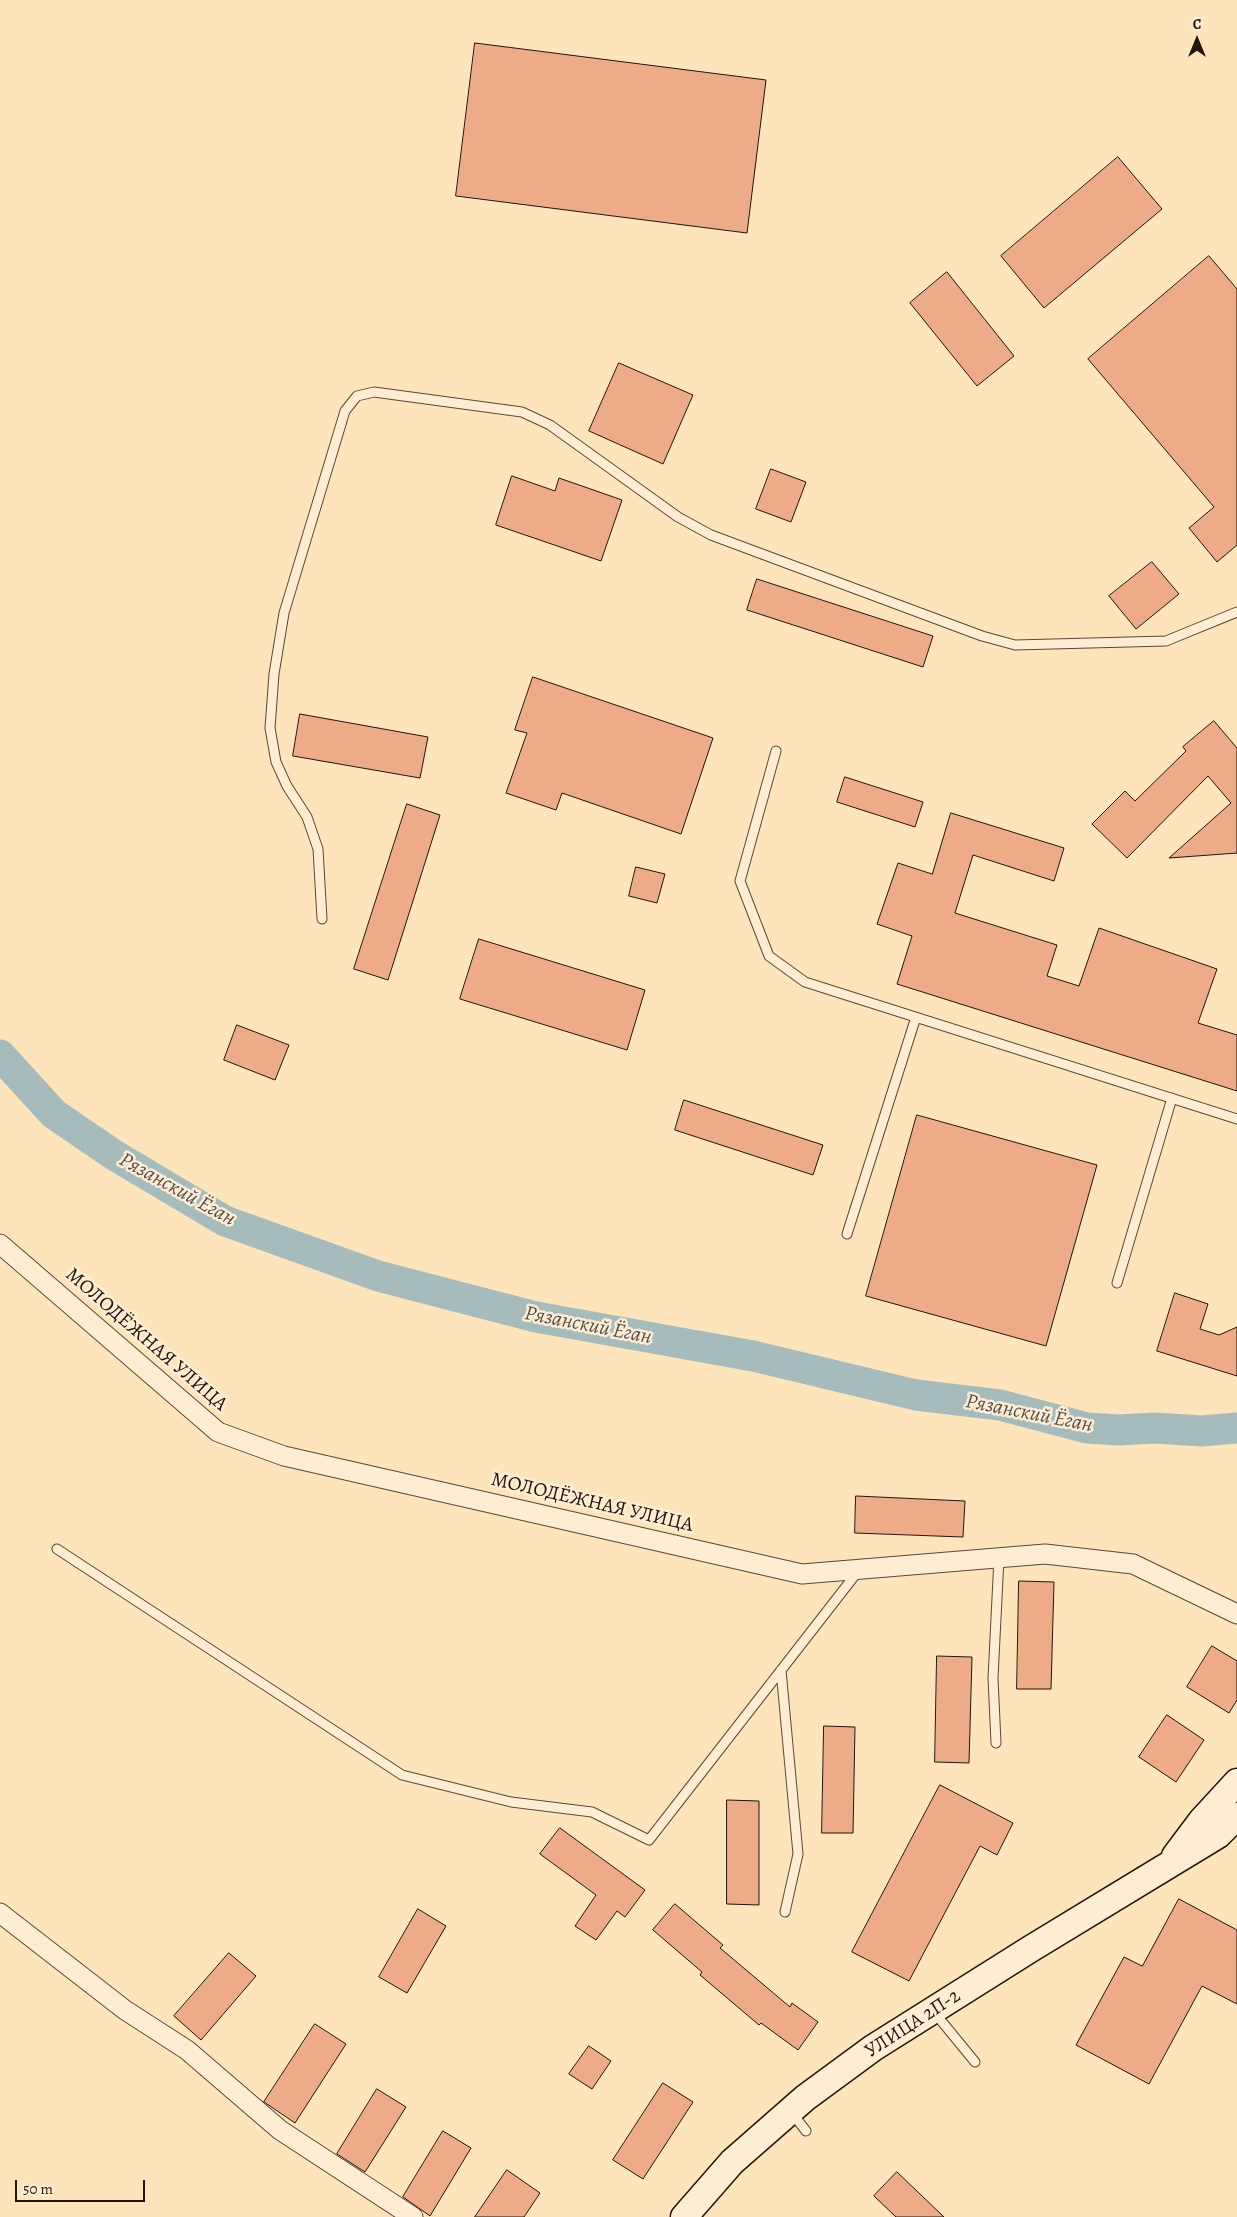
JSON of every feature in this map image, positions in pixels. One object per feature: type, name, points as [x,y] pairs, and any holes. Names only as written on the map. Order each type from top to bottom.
[{"type":"main road","name":"УЛИЦА 2П-2","points":[[1168,1865],[1202,1820],[1237,1782]]},
{"type":"main road","name":"УЛИЦА 2П-2","points":[[684,2217],[732,2162],[798,2121],[873,2048],[1218,1836],[1237,1816]]},
{"type":"street","name":"МОЛОДЁЖНАЯ УЛИЦА","points":[[0,1244],[218,1432],[284,1456],[802,1574],[1045,1554],[1133,1564],[1237,1614]]},
{"type":"street","points":[[0,1913],[125,2010],[186,2050],[280,2130],[413,2217]]},
{"type":"lane","points":[[322,919],[318,849],[307,817],[287,786],[276,762],[270,728],[274,674],[284,613],[345,411],[357,396],[374,392],[522,412],[550,425],[678,517],[711,535],[973,633],[1015,645],[1166,641],[1237,612]]},
{"type":"lane","points":[[776,751],[740,881],[770,956],[805,982],[1237,1119]]},
{"type":"lane","points":[[847,1234],[916,1017]]},
{"type":"lane","points":[[1117,1283],[1172,1098]]},
{"type":"lane","points":[[57,1549],[402,1774],[511,1802],[592,1812],[649,1840],[859,1570]]},
{"type":"lane","points":[[996,1743],[993,1678],[999,1558]]},
{"type":"lane","points":[[781,1670],[798,1854],[785,1912]]},
{"type":"lane","points":[[932,2011],[975,2062]]},
{"type":"building","points":[[475,43],[766,80],[747,233],[456,196]]},
{"type":"building","points":[[1118,157],[1162,209],[1044,308],[1001,256]]},
{"type":"building","points":[[1209,256],[1237,289],[1237,545],[1217,562],[1189,528],[1214,507],[1088,359]]},
{"type":"building","points":[[947,272],[1014,356],[977,386],[910,303]]},
{"type":"building","points":[[619,363],[693,395],[663,464],[589,431]]},
{"type":"building","points":[[771,469],[806,482],[791,522],[756,509]]},
{"type":"building","points":[[512,476],[555,491],[559,478],[622,500],[601,561],[496,525]]},
{"type":"building","points":[[1152,562],[1179,594],[1136,629],[1109,596]]},
{"type":"building","points":[[757,579],[933,636],[923,667],[747,610]]},
{"type":"building","points":[[533,677],[713,738],[681,834],[562,793],[556,810],[506,793],[527,733],[515,730]]},
{"type":"building","points":[[300,714],[428,737],[420,778],[293,756]]},
{"type":"building","points":[[1214,721],[1237,748],[1237,853],[1169,858],[1231,803],[1208,776],[1127,858],[1092,824],[1125,791],[1135,801],[1186,751],[1183,747]]},
{"type":"building","points":[[845,777],[923,802],[915,827],[837,802]]},
{"type":"building","points":[[407,804],[440,815],[388,980],[354,969]]},
{"type":"building","points":[[951,813],[1064,848],[1054,881],[973,855],[955,913],[1057,945],[1047,976],[1079,986],[1099,928],[1217,969],[1198,1023],[1237,1035],[1237,1091],[897,984],[912,936],[877,924],[898,863],[932,874]]},
{"type":"building","points":[[636,867],[665,874],[657,903],[629,896]]},
{"type":"building","points":[[479,939],[645,990],[627,1050],[460,999]]},
{"type":"building","points":[[237,1025],[289,1045],[275,1080],[224,1060]]},
{"type":"building","points":[[684,1100],[823,1145],[813,1175],[675,1130]]},
{"type":"building","points":[[917,1115],[1097,1165],[1046,1346],[866,1296]]},
{"type":"building","points":[[1175,1293],[1208,1304],[1200,1329],[1219,1335],[1237,1327],[1237,1376],[1157,1351]]},
{"type":"building","points":[[856,1496],[965,1501],[963,1537],[855,1533]]},
{"type":"building","points":[[1019,1581],[1054,1582],[1051,1689],[1017,1689]]},
{"type":"building","points":[[1212,1646],[1237,1661],[1237,1700],[1229,1713],[1187,1687]]},
{"type":"building","points":[[937,1656],[972,1657],[969,1763],[935,1762]]},
{"type":"building","points":[[1167,1715],[1204,1740],[1176,1782],[1139,1757]]},
{"type":"building","points":[[824,1726],[855,1727],[853,1833],[822,1833]]},
{"type":"building","points":[[940,1785],[1013,1823],[997,1855],[980,1846],[909,1981],[852,1952]]},
{"type":"building","points":[[727,1800],[759,1801],[759,1905],[727,1904]]},
{"type":"building","points":[[560,1828],[645,1890],[625,1917],[617,1911],[596,1940],[575,1926],[596,1895],[540,1854]]},
{"type":"building","points":[[1179,1899],[1237,1930],[1237,2004],[1202,1986],[1149,2084],[1076,2045],[1124,1957],[1142,1966]]},
{"type":"building","points":[[675,1904],[723,1945],[720,1948],[790,2007],[792,2003],[818,2022],[798,2050],[761,2023],[759,2025],[700,1975],[702,1972],[653,1930]]},
{"type":"building","points":[[418,1909],[446,1926],[407,1993],[379,1977]]},
{"type":"building","points":[[229,1953],[256,1976],[201,2040],[174,2016]]},
{"type":"building","points":[[315,2024],[346,2044],[295,2123],[264,2102]]},
{"type":"building","points":[[589,2046],[611,2061],[592,2089],[569,2074]]},
{"type":"building","points":[[663,2083],[693,2102],[643,2179],[613,2160]]},
{"type":"building","points":[[377,2089],[406,2107],[365,2172],[337,2154]]},
{"type":"building","points":[[443,2131],[471,2148],[430,2216],[403,2197]]},
{"type":"building","points":[[507,2170],[540,2193],[524,2217],[475,2217]]},
{"type":"building","points":[[897,2172],[944,2217],[896,2217],[874,2196]]},
{"type":"waterway","name":"Рязанский Ёган","points":[[0,1055],[54,1114],[114,1155],[225,1221],[378,1276],[536,1317],[753,1356],[916,1395],[1000,1405],[1087,1428],[1118,1430],[1155,1428],[1202,1431],[1237,1428]]}]
